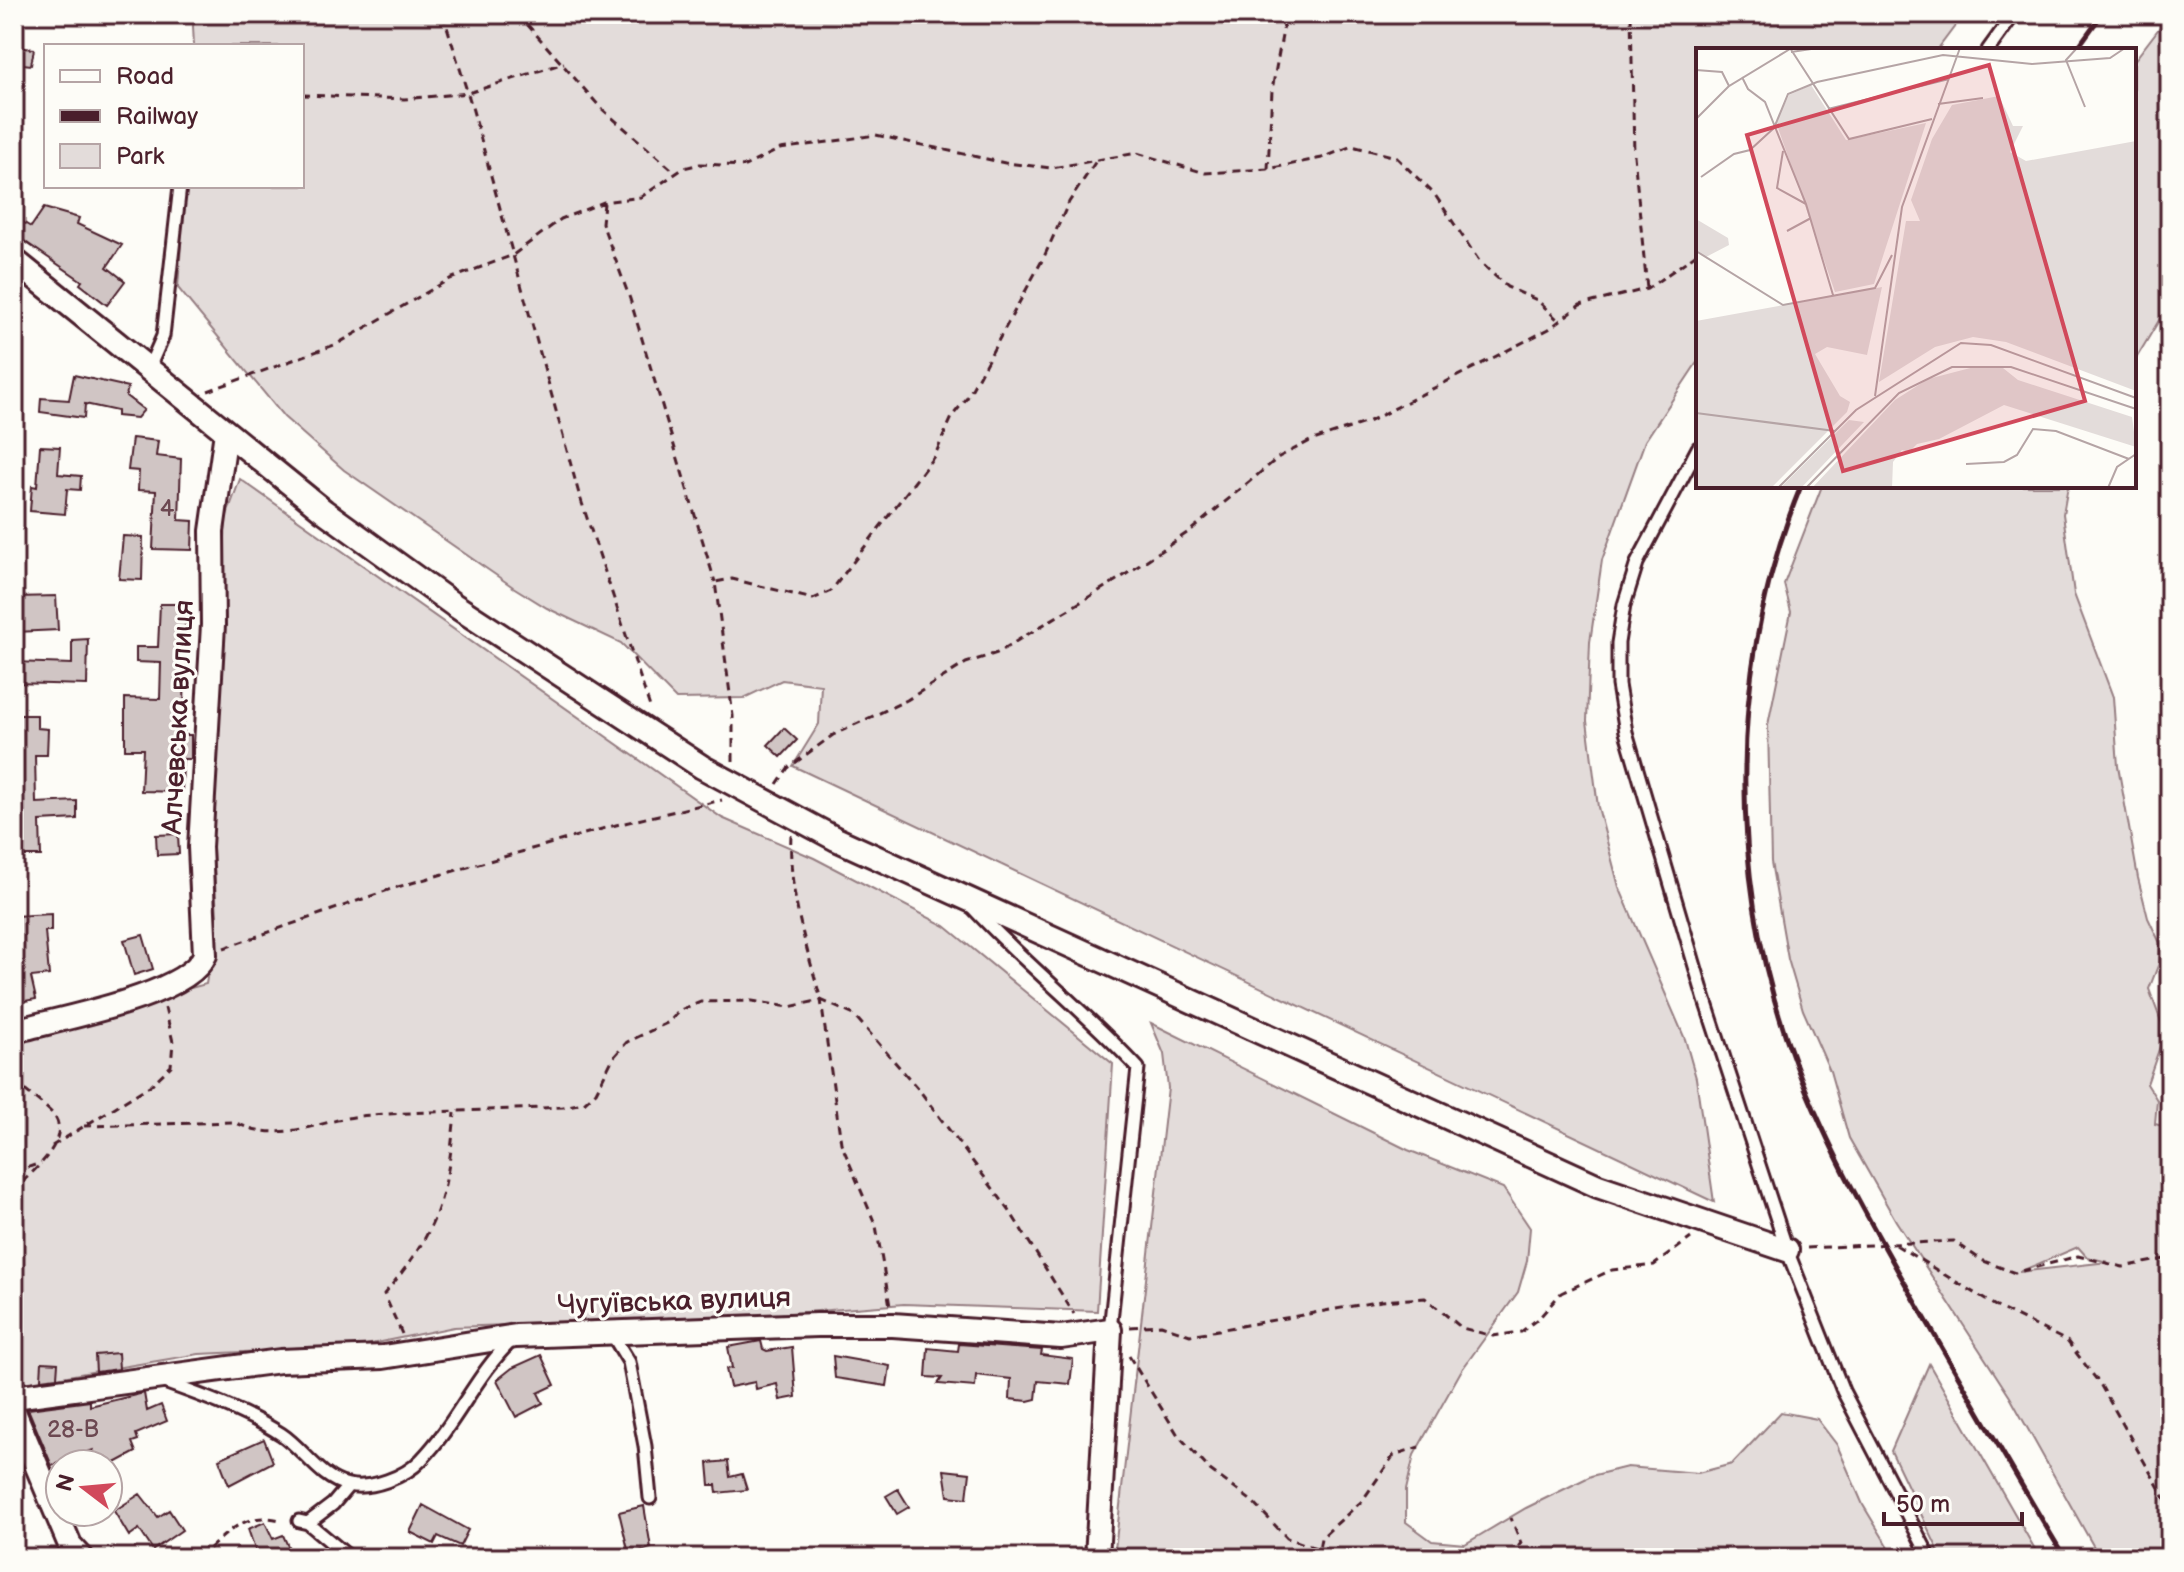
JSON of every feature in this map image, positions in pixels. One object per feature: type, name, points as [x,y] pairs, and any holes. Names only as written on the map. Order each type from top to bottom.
[{"type":"street","points":[[14,262],[324,511],[454,605],[661,740],[750,793],[836,839],[965,899],[1598,1186],[1787,1250]]},
{"type":"street","name":"Алчевська вулиця","points":[[205,955],[200,847],[213,625],[212,531],[226,432]]},
{"type":"street","points":[[14,1031],[169,988],[200,967],[205,955]]},
{"type":"street","points":[[1097,1558],[1112,1323]]},
{"type":"street","name":"Чугуївська вулиця","points":[[15,1402],[152,1377],[280,1361],[383,1357],[516,1336],[893,1325],[1061,1337],[1112,1323]]},
{"type":"street","points":[[15,1402],[70,1545],[82,1558]]},
{"type":"lane","points":[[1989,48],[2014,14]]},
{"type":"lane","points":[[148,370],[163,336],[180,188]]},
{"type":"lane","points":[[1696,452],[1637,563],[1624,605],[1618,643],[1618,685],[1626,732],[1657,842],[1787,1250],[1843,1391],[1928,1557]]},
{"type":"lane","points":[[965,899],[1011,950],[1087,1014],[1138,1068],[1112,1323]]},
{"type":"lane","points":[[610,1331],[629,1362],[645,1446],[650,1498]]},
{"type":"lane","points":[[152,1377],[244,1414],[297,1445],[329,1478],[349,1485],[394,1478],[420,1462],[471,1394],[490,1361],[516,1336]]},
{"type":"lane","points":[[349,1485],[333,1504],[303,1522],[350,1558]]},
{"type":"path","points":[[443,14],[468,93],[579,494],[661,740]]},
{"type":"path","points":[[518,14],[601,108],[676,173]]},
{"type":"path","points":[[1268,169],[1272,90],[1286,14]]},
{"type":"path","points":[[1631,14],[1634,155],[1647,289]]},
{"type":"path","points":[[304,95],[404,99],[468,93],[564,63]]},
{"type":"path","points":[[183,399],[337,344],[450,279],[513,255],[561,219],[604,202],[641,197],[676,173],[700,164],[745,166],[780,149],[876,135],[1005,163],[1052,168],[1137,153],[1205,173],[1268,169],[1322,158],[1352,146],[1396,157],[1435,195],[1479,261],[1507,287],[1537,300],[1559,321]]},
{"type":"path","points":[[715,582],[732,579],[813,599],[831,591],[935,455],[953,415],[967,398],[1044,257],[1069,202],[1096,161]]},
{"type":"path","points":[[604,202],[602,223],[630,299],[715,582],[733,716],[750,793]]},
{"type":"path","points":[[205,955],[394,888],[616,825],[750,793],[833,735],[907,700],[966,663],[997,653],[1125,575],[1190,531],[1279,457],[1310,441],[1368,422],[1549,329],[1580,305],[1647,289],[1696,254]]},
{"type":"path","points":[[792,814],[789,868],[821,1000],[841,1143],[876,1226],[893,1325]]},
{"type":"path","points":[[52,1146],[151,1085],[171,1066],[173,1042],[164,1011],[169,988]]},
{"type":"path","points":[[84,1126],[234,1122],[256,1133],[279,1134],[370,1114],[584,1103],[596,1092],[613,1058],[627,1042],[669,1022],[680,1010],[701,1002],[752,1001],[789,1007],[821,1000],[854,1015],[920,1091],[1009,1210],[1076,1318]]},
{"type":"path","points":[[14,1080],[55,1116],[58,1134],[44,1162],[14,1189]]},
{"type":"path","points":[[411,1353],[384,1294],[428,1236],[448,1183],[455,1112]]},
{"type":"path","points":[[14,1172],[44,1162]]},
{"type":"path","points":[[1112,1323],[1130,1327],[1161,1325],[1190,1335],[1381,1301],[1425,1298],[1462,1328],[1493,1336],[1521,1332],[1540,1317],[1561,1293],[1612,1270],[1654,1265],[1710,1224]]},
{"type":"path","points":[[1787,1250],[1954,1241],[1981,1260],[2015,1273],[2078,1256],[2123,1267],[2170,1258]]},
{"type":"path","points":[[1896,1245],[1997,1307],[2067,1341],[2100,1384],[2170,1507]]},
{"type":"path","points":[[1112,1323],[1178,1435],[1210,1470],[1253,1502],[1287,1538],[1319,1549],[1326,1558]]},
{"type":"path","points":[[14,1340],[15,1402]]},
{"type":"path","points":[[1319,1549],[1321,1538],[1362,1501],[1394,1455],[1419,1447]]},
{"type":"path","points":[[199,1558],[236,1523],[252,1518],[303,1522]]},
{"type":"path","points":[[1510,1558],[1521,1543],[1511,1518]]},
{"type":"green space","points":[[197,14],[548,14],[557,22],[563,14],[1964,14],[1938,48],[1696,48],[1696,364],[1645,441],[1602,560],[1590,642],[1587,721],[1598,807],[1619,887],[1685,1039],[1696,1078],[1714,1202],[793,766],[819,724],[821,685],[782,680],[744,698],[676,699],[621,643],[547,608],[513,587],[344,470],[284,417],[178,288],[185,188],[304,188],[304,44],[194,44],[193,26]]},
{"type":"green space","points":[[2170,14],[2170,302],[2136,359],[2136,58]]},
{"type":"green space","points":[[240,479],[722,818],[814,858],[945,926],[1113,1064],[1097,1311],[904,1304],[768,1315],[454,1327],[356,1347],[199,1354],[14,1385],[14,1035],[206,984],[217,916],[211,815],[226,518]]},
{"type":"green space","points":[[1821,488],[2068,488],[2063,514],[2074,594],[2113,697],[2118,766],[2138,878],[2148,918],[2160,943],[2159,963],[2149,989],[2165,1032],[2147,1084],[2157,1100],[2155,1124],[2170,1128],[2170,1173],[2160,1178],[2160,1183],[2170,1196],[2170,1258],[2166,1259],[2170,1260],[2170,1558],[2100,1558],[2010,1397],[1896,1221],[1849,1138],[1830,1071],[1803,1010],[1788,959],[1771,862],[1768,725],[1791,612],[1784,584]],"holes":[[[2078,1247],[2087,1257],[2108,1262],[2019,1272]]]},
{"type":"green space","points":[[1151,1023],[1408,1150],[1503,1188],[1530,1228],[1527,1261],[1518,1292],[1461,1371],[1414,1455],[1406,1490],[1406,1522],[1432,1541],[1465,1544],[1526,1508],[1591,1476],[1627,1467],[1698,1473],[1732,1464],[1781,1412],[1817,1419],[1837,1445],[1863,1505],[1895,1558],[1114,1558],[1168,1088],[1164,1054]]},
{"type":"green space","points":[[1929,1364],[2040,1558],[1942,1558],[1891,1451]]},
{"type":"building","points":[[14,47],[34,49],[31,65],[14,63]]},
{"type":"building","points":[[44,208],[79,218],[77,224],[122,245],[107,267],[125,281],[107,305],[80,284],[82,281],[14,234],[14,217],[31,227]]},
{"type":"building","points":[[74,375],[128,387],[126,396],[144,410],[137,418],[117,416],[117,411],[85,404],[84,418],[40,412],[41,398],[69,400]]},
{"type":"building","points":[[132,438],[158,441],[156,456],[181,459],[179,520],[193,521],[192,550],[153,549],[156,491],[138,490],[139,471],[128,470]]},
{"type":"building","points":[[40,446],[60,447],[58,474],[81,476],[80,490],[67,489],[65,514],[30,511],[32,486],[37,487]]},
{"type":"building","points":[[123,536],[143,537],[142,580],[119,579]]},
{"type":"building","points":[[56,596],[58,630],[16,632],[16,597]]},
{"type":"building","points":[[160,604],[185,604],[184,735],[191,735],[191,759],[183,759],[182,792],[141,791],[143,749],[125,749],[125,698],[160,699],[161,663],[136,662],[136,647],[158,647]]},
{"type":"building","points":[[88,639],[87,685],[14,683],[14,662],[72,664],[72,640]]},
{"type":"building","points":[[14,715],[37,715],[37,728],[48,729],[47,755],[35,755],[36,803],[77,801],[77,819],[40,821],[41,856],[16,856],[14,806],[18,806]]},
{"type":"building","points":[[784,728],[797,740],[781,757],[768,745]]},
{"type":"building","points":[[178,834],[179,854],[157,855],[156,835]]},
{"type":"building","points":[[51,914],[51,931],[45,931],[49,975],[31,977],[36,999],[14,1003],[14,916]]},
{"type":"building","points":[[143,935],[153,969],[134,975],[124,940]]},
{"type":"building","points":[[761,1341],[763,1349],[767,1351],[792,1347],[796,1397],[780,1400],[777,1384],[756,1389],[755,1382],[730,1387],[726,1369],[732,1368],[728,1347]]},
{"type":"building","points":[[959,1344],[1042,1350],[1041,1355],[1073,1359],[1070,1384],[1038,1381],[1036,1399],[1028,1401],[1010,1399],[1011,1379],[976,1375],[975,1387],[938,1384],[942,1378],[926,1377],[928,1348],[958,1351]]},
{"type":"building","points":[[118,1353],[119,1369],[96,1372],[95,1355]]},
{"type":"building","points":[[541,1355],[555,1385],[538,1393],[543,1403],[516,1417],[497,1380],[512,1368]]},
{"type":"building","points":[[833,1356],[890,1366],[887,1386],[835,1378]]},
{"type":"building","points":[[42,1362],[58,1363],[57,1377],[41,1379]]},
{"type":"building","points":[[144,1393],[147,1411],[161,1405],[167,1421],[136,1434],[138,1440],[132,1442],[136,1452],[124,1458],[124,1448],[44,1448],[28,1409],[90,1401],[90,1406]]},
{"type":"building","points":[[264,1439],[273,1462],[229,1485],[219,1459]]},
{"type":"building","points":[[728,1461],[730,1477],[742,1474],[747,1490],[717,1493],[716,1485],[710,1485],[708,1463]]},
{"type":"building","points":[[944,1470],[970,1473],[967,1498],[948,1496]]},
{"type":"building","points":[[898,1489],[909,1507],[897,1514],[886,1496]]},
{"type":"building","points":[[140,1494],[158,1517],[169,1510],[182,1530],[153,1550],[139,1529],[129,1536],[124,1528],[124,1504]]},
{"type":"building","points":[[423,1505],[468,1530],[460,1546],[438,1536],[434,1544],[410,1532]]},
{"type":"building","points":[[644,1506],[651,1548],[629,1554],[619,1512]]},
{"type":"building","points":[[265,1522],[273,1539],[283,1535],[291,1553],[281,1558],[258,1558],[248,1529]]},
{"type":"railway","points":[[2077,48],[2102,14]]},
{"type":"railway","points":[[1800,488],[1777,555],[1759,627],[1749,701],[1745,775],[1748,850],[1757,923],[1773,996],[1809,1097],[1854,1192],[2065,1558]]}]
